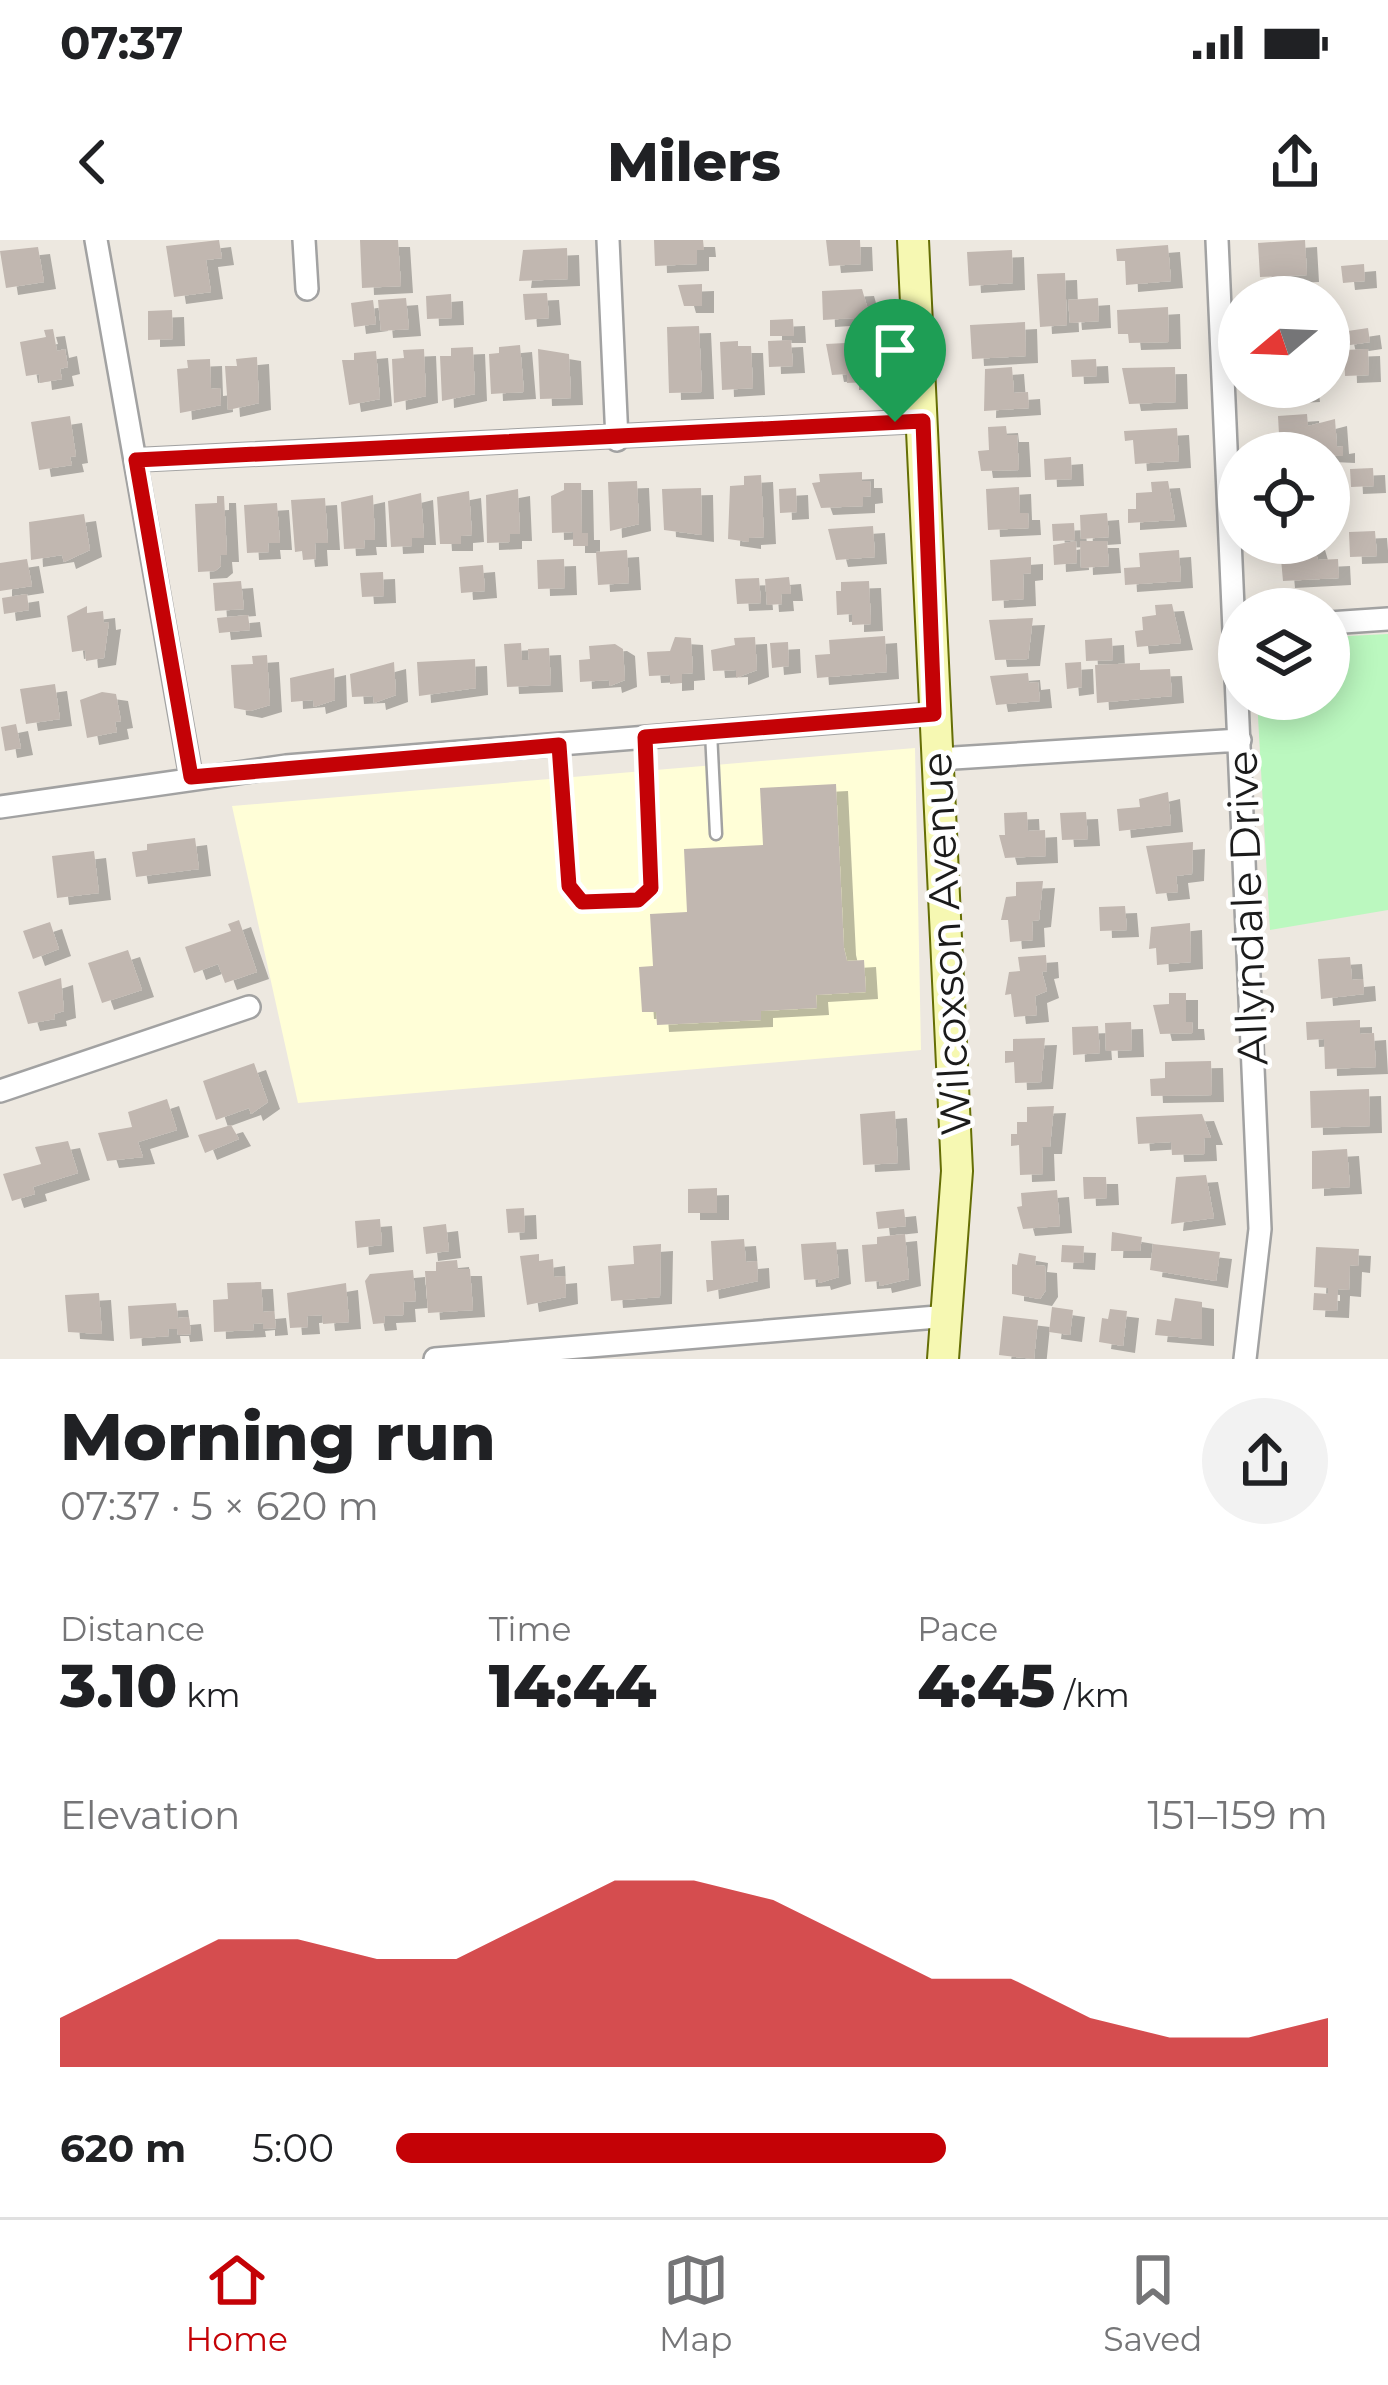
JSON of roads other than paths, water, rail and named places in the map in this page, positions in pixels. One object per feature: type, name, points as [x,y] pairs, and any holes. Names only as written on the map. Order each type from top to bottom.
[{"type":"street","points":[[96,240],[191,777]]},
{"type":"street","points":[[304,240],[307,289]]},
{"type":"street","points":[[608,240],[617,440]]},
{"type":"street","name":"Wilcoxson Avenue","points":[[914,240],[957,1171],[944,1359]]},
{"type":"street","name":"Allyndale Drive","points":[[1217,240],[1235,588]]},
{"type":"street","points":[[136,460],[617,440],[923,421]]},
{"type":"street","points":[[1350,622],[1388,619]]},
{"type":"street","points":[[0,807],[191,777],[934,714]]},
{"type":"street","name":"Allyndale Drive","points":[[1239,720],[1260,1228],[1245,1359]]},
{"type":"street","points":[[938,759],[1240,740]]},
{"type":"street","points":[[0,1090],[249,1007]]},
{"type":"street","points":[[435,1359],[638,1350],[949,1316]]},
{"type":"lane","points":[[711,732],[716,834]]},
{"type":"lane","points":[[559,745],[569,886],[582,902],[638,900],[651,888],[645,737]]}]
